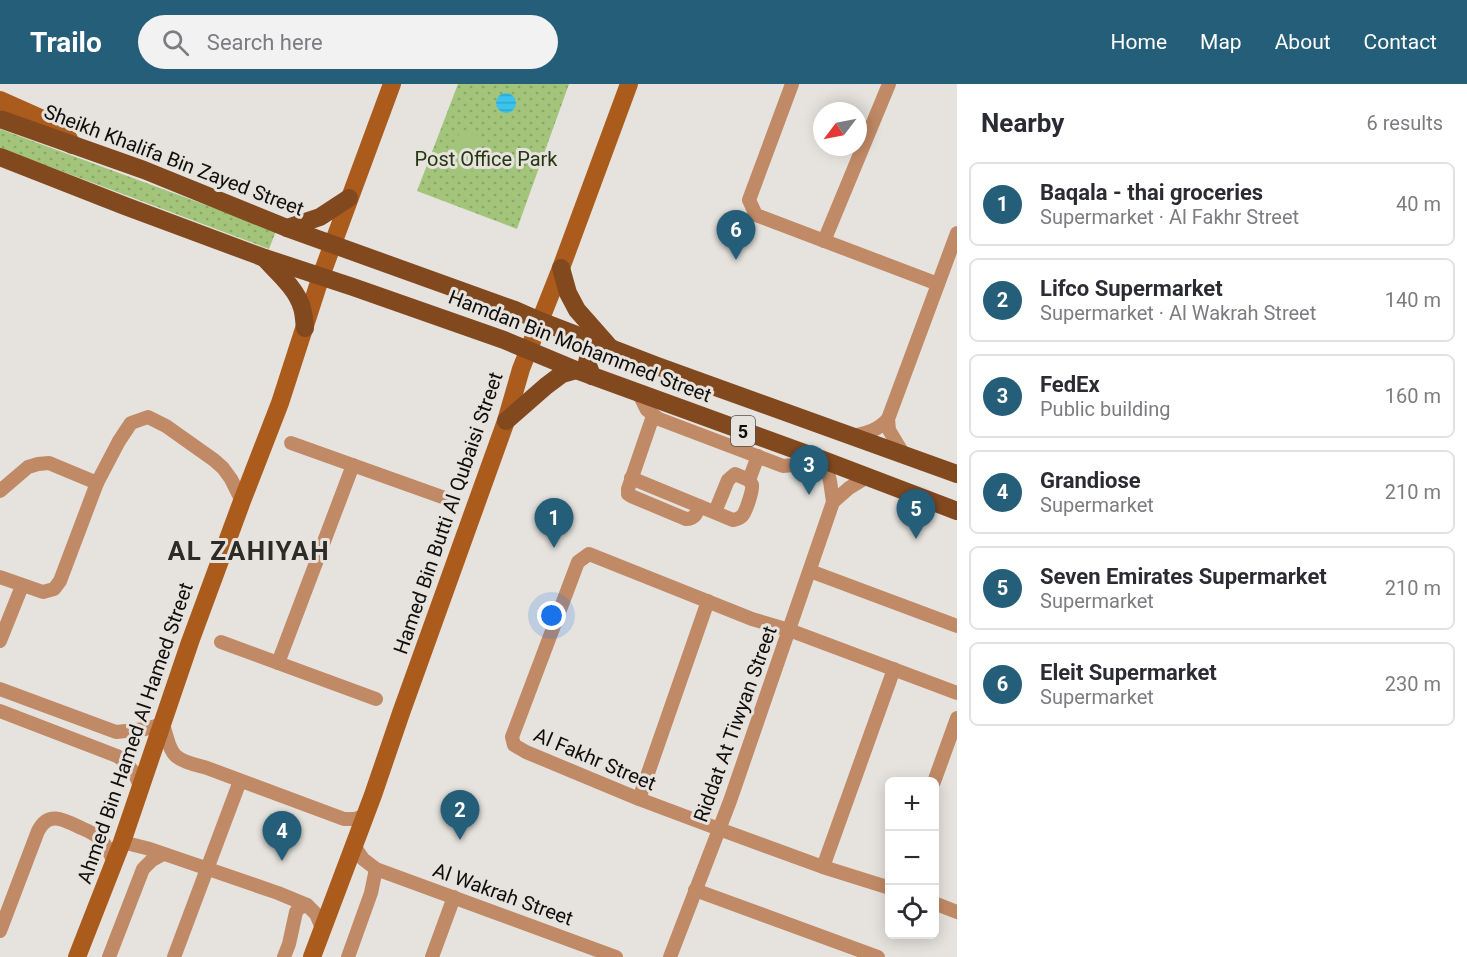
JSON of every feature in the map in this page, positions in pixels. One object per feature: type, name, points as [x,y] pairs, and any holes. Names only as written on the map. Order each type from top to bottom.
[{"type":"main road","name":"Ahmed Bin Hamed Al Hamed Street","points":[[77,957],[141,790],[190,642],[280,403],[321,276],[392,84]]},
{"type":"main road","name":"Hamed Bin Butti Al Qubaisi Street","points":[[312,957],[366,815],[506,421],[528,351],[629,84]]},
{"type":"main road","points":[[0,100],[63,128],[72,145]]},
{"type":"main road","name":"Sheikh Khalifa Bin Zayed Street","points":[[0,118],[144,170],[332,245]]},
{"type":"main road","points":[[0,157],[262,257],[321,276]]},
{"type":"main road","points":[[287,228],[320,217],[349,198]]},
{"type":"main road","name":"Hamdan Bin Mohammed Street","points":[[332,245],[515,310],[850,437],[957,474]]},
{"type":"main road","points":[[262,257],[284,279],[300,302],[304,315],[304,327]]},
{"type":"main road","points":[[506,421],[562,374],[584,373],[588,356],[610,347],[577,310],[568,293],[561,268]]},
{"type":"main road","name":"Hamdan Bin Mohammed Street","points":[[321,276],[504,340],[584,373],[957,511]]},
{"type":"street","points":[[792,84],[749,200],[756,215],[938,284]]},
{"type":"street","points":[[824,241],[889,84]]},
{"type":"street","points":[[850,437],[869,433],[879,428],[888,419],[957,233]]},
{"type":"street","points":[[638,392],[642,402],[653,416],[783,466],[821,460]]},
{"type":"street","points":[[653,416],[631,478],[628,494],[689,519],[695,516],[699,506],[733,520],[743,516],[752,489],[749,480],[735,474],[729,477],[715,512]]},
{"type":"street","points":[[0,577],[43,592],[54,589],[60,581],[97,483],[119,441],[131,423],[148,417],[166,426],[223,468],[242,501]]},
{"type":"street","points":[[888,419],[889,430],[904,455]]},
{"type":"street","points":[[291,443],[445,498]]},
{"type":"street","points":[[749,480],[758,456]]},
{"type":"street","name":"Riddat At Tiwyan Street","points":[[670,957],[730,801],[833,502],[830,481],[821,460]]},
{"type":"street","points":[[0,491],[28,467],[49,463],[97,483]]},
{"type":"street","points":[[278,663],[353,465]]},
{"type":"street","points":[[833,502],[849,488],[867,477]]},
{"type":"street","name":"Al Fakhr Street","points":[[885,886],[823,867],[639,799],[526,752],[514,745],[512,737],[578,562],[589,554],[752,619],[789,630],[957,693]]},
{"type":"street","points":[[810,571],[957,626]]},
{"type":"street","points":[[0,641],[22,585]]},
{"type":"street","points":[[639,799],[708,601]]},
{"type":"street","points":[[221,642],[376,699]]},
{"type":"street","points":[[823,867],[894,669]]},
{"type":"street","points":[[0,689],[116,732],[163,724],[170,749],[184,762],[207,768],[344,819],[361,818],[366,815]]},
{"type":"street","points":[[0,711],[117,756],[135,774],[141,790]]},
{"type":"street","points":[[936,777],[957,718]]},
{"type":"street","points":[[174,957],[240,781]]},
{"type":"street","points":[[0,931],[38,831],[44,822],[55,818],[61,819],[95,835],[109,851],[114,864]]},
{"type":"street","points":[[122,842],[141,846],[307,905],[316,914],[322,928]]},
{"type":"street","name":"Al Wakrah Street","points":[[354,846],[363,859],[376,869],[616,957]]},
{"type":"street","points":[[109,957],[143,869],[163,854]]},
{"type":"street","points":[[342,876],[359,870],[376,869],[371,893],[348,957]]},
{"type":"street","points":[[695,890],[878,957]]},
{"type":"street","points":[[278,893],[295,915]]},
{"type":"street","points":[[432,957],[454,897]]},
{"type":"street","points":[[284,957],[295,915],[299,908],[307,905]]},
{"type":"street","points":[[939,905],[957,912]]},
{"type":"green space","name":"Post Office Park","points":[[458,84],[569,84],[517,229],[417,191]]},
{"type":"green space","points":[[0,129],[276,231],[269,249],[0,148]]},
{"type":"green space","points":[[460,130],[483,138],[470,176],[448,168]]},
{"type":"water","points":[[506,93],[513,96],[516,103],[513,110],[506,113],[499,110],[496,103],[499,96]]},
{"type":"place","name":"Eleit Supermarket","points":[[736,260]]},
{"type":"place","name":"FedEx","points":[[809,495]]},
{"type":"place","name":"Seven Emirates Supermarket","points":[[916,539]]},
{"type":"place","name":"Baqala - thai groceries","points":[[554,548]]},
{"type":"place","name":"Lifco Supermarket","points":[[460,840]]},
{"type":"place","name":"Grandiose","points":[[282,861]]},
{"type":"district","name":"AL ZAHIYAH","points":[[249,551]]}]
